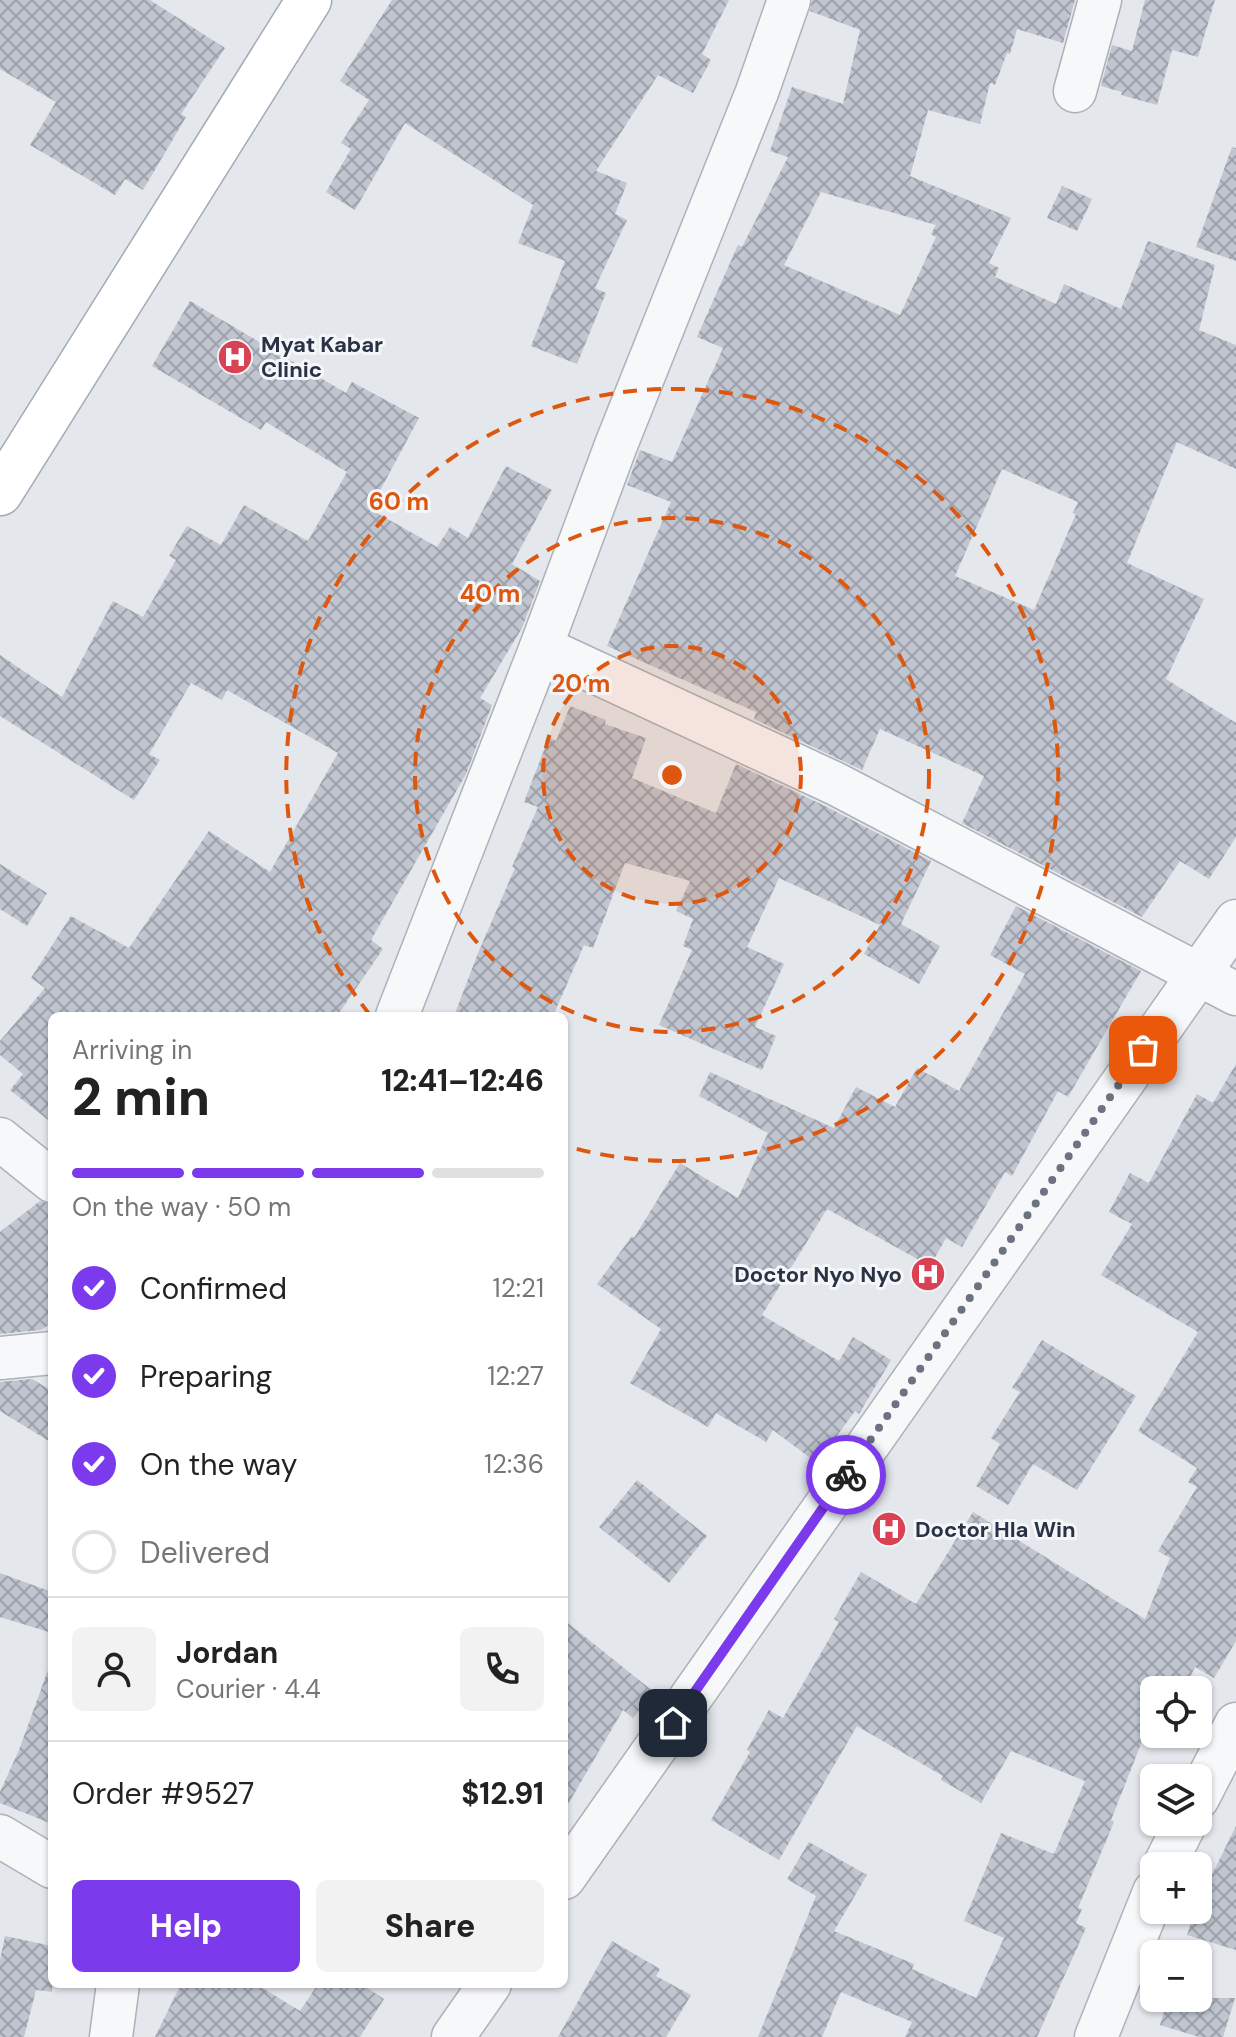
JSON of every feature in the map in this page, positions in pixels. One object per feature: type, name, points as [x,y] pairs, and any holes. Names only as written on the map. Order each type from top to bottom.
[{"type":"main road","points":[[0,493],[309,0]]},
{"type":"street","points":[[399,1012],[616,445],[757,92],[789,0]]},
{"type":"street","points":[[1075,91],[1100,0]]},
{"type":"street","points":[[541,647],[836,784],[1236,994]]},
{"type":"street","points":[[568,1872],[1236,921]]},
{"type":"street","points":[[0,1139],[48,1178]]},
{"type":"street","points":[[0,1358],[48,1353]]},
{"type":"street","points":[[1212,1771],[1236,1724]]},
{"type":"street","points":[[0,1836],[48,1865]]},
{"type":"street","points":[[1096,2037],[1141,1924]]},
{"type":"street","points":[[111,2037],[117,1988]]},
{"type":"street","points":[[453,2037],[487,1988]]},
{"type":"building","points":[[0,0],[150,0],[225,48],[181,114],[186,117],[143,190],[125,179],[115,195],[30,145],[56,102],[0,69]]},
{"type":"building","points":[[392,0],[729,0],[702,54],[711,60],[693,93],[658,75],[596,171],[627,183],[615,214],[627,220],[595,288],[606,293],[577,364],[531,346],[565,261],[518,243],[533,205],[405,123],[355,210],[326,192],[351,149],[341,143],[369,100],[340,81]]},
{"type":"building","points":[[812,0],[1075,0],[1063,43],[1017,29],[1010,54],[1007,53],[995,85],[990,83],[980,124],[928,110],[910,176],[1011,218],[989,263],[999,268],[995,277],[1056,304],[1064,284],[1121,309],[1148,241],[1215,265],[1199,330],[1236,345],[1236,469],[1177,442],[1127,563],[1204,599],[1166,679],[1236,723],[1236,837],[1209,879],[1180,861],[1142,917],[962,823],[984,776],[880,729],[862,770],[754,719],[756,712],[607,646],[671,502],[627,485],[640,450],[672,462],[723,348],[697,337],[738,245],[742,247],[788,157],[770,151],[792,87],[843,104],[860,30],[810,11]],"holes":[[[821,192],[936,225],[931,234],[936,237],[900,315],[784,265]],[[1002,469],[1078,502],[1073,513],[1076,514],[1034,610],[955,576]]]},
{"type":"building","points":[[1145,0],[1215,0],[1198,57],[1172,50],[1157,105],[1101,86],[1112,45],[1132,51]]},
{"type":"building","points":[[1232,147],[1236,148],[1236,261],[1196,247]]},
{"type":"building","points":[[1062,186],[1092,199],[1077,231],[1047,218]]},
{"type":"building","points":[[190,301],[346,393],[352,382],[419,418],[370,509],[437,547],[450,527],[468,538],[506,466],[552,490],[512,564],[540,581],[522,628],[480,698],[492,705],[466,774],[371,940],[383,949],[340,1012],[48,1012],[48,1120],[10,1090],[23,1074],[0,1055],[0,1041],[45,988],[31,978],[71,916],[129,948],[209,831],[270,872],[338,753],[227,690],[222,700],[191,683],[149,754],[160,760],[134,800],[0,716],[0,655],[62,697],[113,601],[143,617],[176,560],[169,556],[187,526],[221,545],[244,505],[308,541],[347,472],[266,422],[261,430],[152,366]]},
{"type":"building","points":[[570,706],[606,720],[605,724],[646,738],[632,778],[716,813],[736,764],[931,861],[901,924],[940,946],[919,984],[864,954],[880,925],[779,878],[747,947],[784,964],[755,1027],[776,1036],[762,1070],[659,1025],[692,950],[683,946],[693,919],[676,911],[690,881],[625,863],[593,948],[584,945],[555,1012],[456,1012],[538,807],[524,802],[549,737],[556,741]]},
{"type":"building","points":[[0,864],[47,893],[27,926],[0,909]]},
{"type":"building","points":[[1016,906],[1141,971],[1068,1097],[1058,1091],[1012,1176],[1005,1172],[962,1247],[946,1238],[930,1266],[827,1209],[762,1315],[839,1361],[853,1337],[891,1360],[859,1414],[855,1411],[817,1463],[773,1430],[766,1442],[716,1413],[708,1427],[630,1383],[661,1329],[597,1284],[632,1236],[634,1238],[680,1163],[738,1198],[768,1133],[699,1096],[710,1072],[834,1128],[856,1087],[895,1107],[917,1068],[959,1091],[1025,974],[990,955]]},
{"type":"building","points":[[1236,1064],[1236,1641],[1214,1678],[1195,1667],[1191,1676],[1140,1676],[1140,1746],[1111,1820],[1114,1822],[1078,1908],[1082,1909],[1076,1923],[1086,1928],[1037,2037],[905,2037],[912,2022],[841,1992],[822,2037],[758,2037],[816,1896],[787,1879],[809,1842],[867,1875],[834,1931],[914,1964],[912,1969],[976,1998],[1004,1938],[964,1921],[1001,1833],[1054,1854],[1085,1781],[1011,1751],[981,1803],[941,1780],[943,1776],[857,1726],[779,1860],[711,1820],[750,1752],[747,1750],[769,1710],[783,1718],[839,1622],[834,1619],[861,1572],[916,1604],[973,1512],[1145,1619],[1170,1558],[1158,1551],[1197,1487],[1188,1482],[1197,1468],[1138,1431],[1198,1332],[1101,1275],[1132,1224],[1109,1212],[1130,1173],[1149,1183],[1197,1094],[1213,1103]]},
{"type":"building","points":[[40,1201],[48,1203],[48,1326],[41,1330],[0,1334],[0,1232]]},
{"type":"building","points":[[1042,1340],[1136,1396],[1077,1490],[1033,1464],[1008,1505],[976,1486],[1000,1444],[991,1438],[1020,1392],[1012,1388]]},
{"type":"building","points":[[32,1379],[48,1389],[48,1441],[0,1411],[0,1382]]},
{"type":"building","points":[[637,1480],[707,1536],[669,1583],[599,1527]]},
{"type":"building","points":[[0,1573],[48,1591],[48,1632],[0,1617]]},
{"type":"building","points":[[568,1623],[654,1692],[633,1718],[623,1710],[568,1804]]},
{"type":"building","points":[[48,1670],[48,1822],[0,1803],[0,1792]]},
{"type":"building","points":[[1236,1826],[1236,1950],[1212,1943],[1212,1940],[1187,1935],[1191,1924],[1212,1924],[1212,1875]]},
{"type":"building","points":[[5,1936],[48,1945],[48,1988],[52,1988],[52,1992],[36,1990],[24,2037],[0,2037],[0,1960]]},
{"type":"building","points":[[612,1941],[660,1969],[656,1976],[691,1995],[666,2037],[558,2037]]},
{"type":"building","points":[[179,1988],[263,1988],[300,2011],[315,1988],[367,1988],[384,1999],[360,2037],[155,2037]]},
{"type":"building","points":[[1212,1998],[1235,1998],[1223,2037],[1199,2037],[1160,2025],[1164,2012],[1212,2012]]},
{"type":"way so far","points":[[846,1475],[1143,1050]]},
{"type":"place","name":"Myat Kabar Clinic","points":[[235,357]]},
{"type":"place","name":"Doctor Nyo Nyo","points":[[928,1274]]},
{"type":"place","name":"Doctor Hla Win","points":[[889,1529]]},
{"type":"route","points":[[673,1723],[846,1475]]}]
